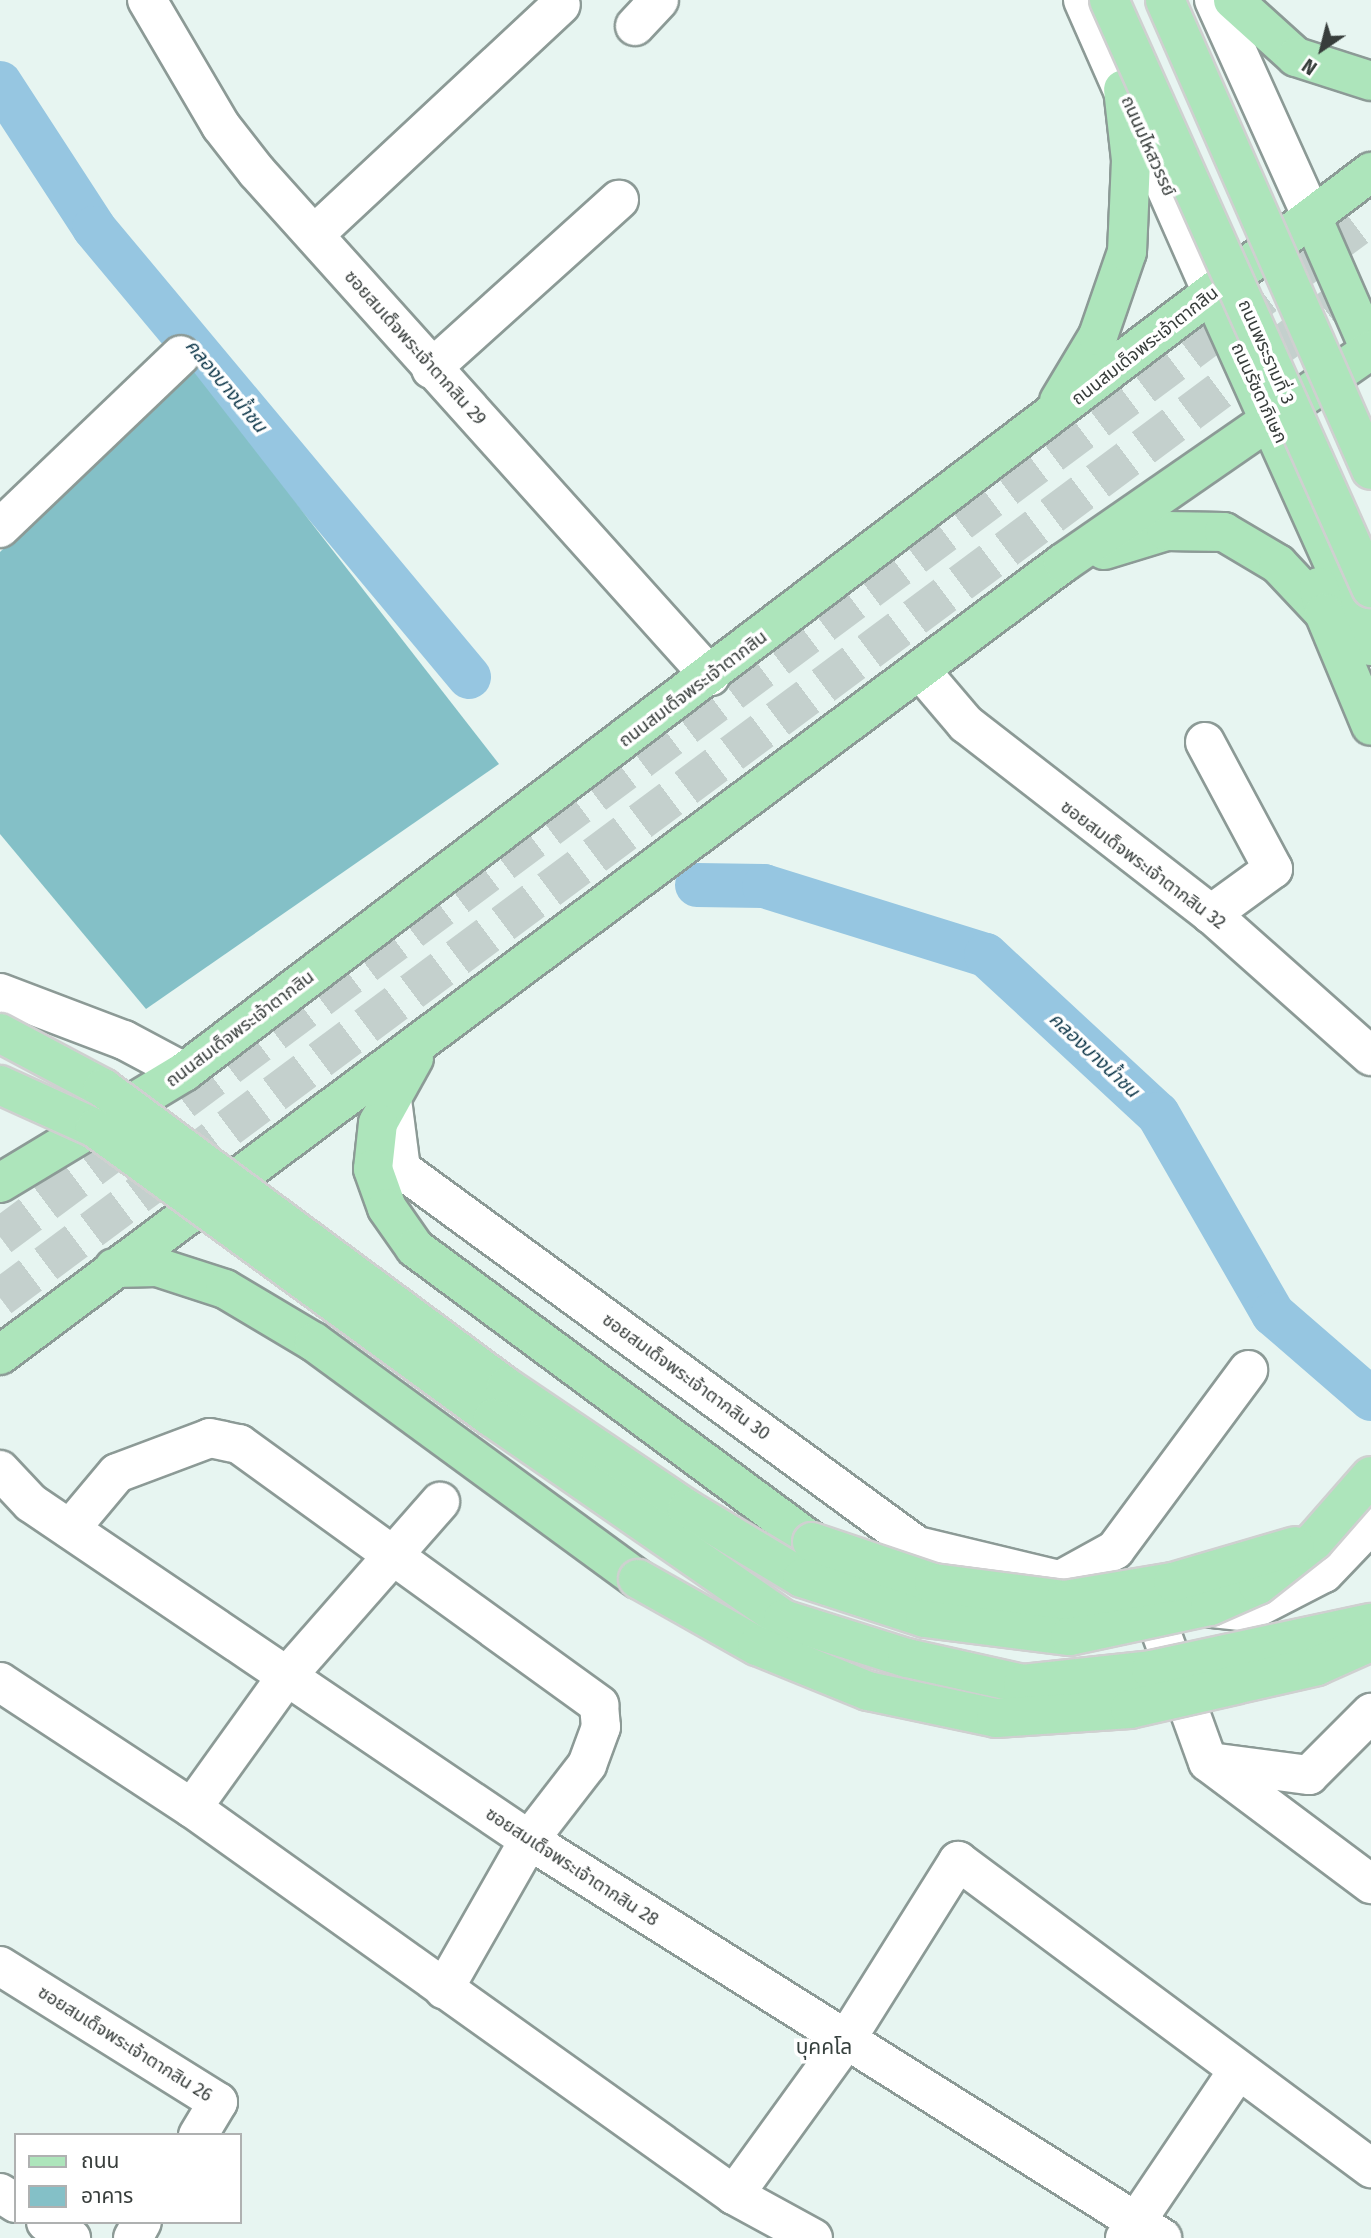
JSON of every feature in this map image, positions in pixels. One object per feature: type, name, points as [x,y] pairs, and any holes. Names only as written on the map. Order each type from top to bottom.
[{"type":"main road","name":"ถนนพระรามที่ 3","points":[[1109,0],[1371,588]]},
{"type":"main road","points":[[1165,0],[1361,438],[1371,470]]},
{"type":"main road","points":[[1233,0],[1296,57],[1371,81]]},
{"type":"main road","points":[[1036,430],[1072,384],[1098,336],[1127,252],[1131,160],[1123,89]]},
{"type":"main road","name":"ถนนสมเด็จพระเจ้าตากสิน","points":[[0,1183],[184,1072],[1036,430],[1371,172]]},
{"type":"main road","points":[[0,1355],[114,1268],[425,1041],[1063,563],[1371,351],[1312,217]]},
{"type":"main road","name":"ถนนรัชดาภิเษก","points":[[1212,293],[1272,420],[1371,646]]},
{"type":"main road","name":"ถนนรัชดาภิเษก","points":[[1303,493],[1324,613],[1371,726]]},
{"type":"main road","points":[[1063,563],[1167,531],[1224,532],[1278,564],[1324,613]]},
{"type":"main road","points":[[0,1033],[103,1088],[506,1387],[802,1578],[925,1618],[1070,1636],[1210,1606],[1258,1585],[1314,1541],[1371,1476]]},
{"type":"main road","points":[[425,1041],[391,1092],[378,1123],[373,1169],[387,1208],[415,1248],[811,1542],[934,1583],[1065,1600],[1172,1582],[1314,1541]]},
{"type":"main road","points":[[0,1085],[95,1128],[504,1426],[783,1619],[906,1658],[1023,1684],[1151,1670],[1371,1623]]},
{"type":"main road","points":[[114,1268],[157,1267],[225,1289],[314,1342],[638,1579],[757,1646],[868,1691],[996,1718],[1130,1709],[1317,1666],[1371,1643]]},
{"type":"street","name":"ซอยสมเด็จพระเจ้าตากสิน 29","points":[[147,0],[221,127],[431,369],[710,676]]},
{"type":"street","name":"ถนนมไหสวรรย์","points":[[1083,0],[1212,293]]},
{"type":"street","points":[[1214,0],[1312,217]]},
{"type":"street","points":[[315,234],[561,5]]},
{"type":"street","points":[[431,369],[620,200]]},
{"type":"street","points":[[0,528],[181,355]]},
{"type":"street","name":"ซอยสมเด็จพระเจ้าตากสิน 32","points":[[920,670],[966,724],[1013,764],[1211,914],[1371,1056]]},
{"type":"street","points":[[1205,743],[1273,869],[1211,914]]},
{"type":"street","points":[[0,993],[124,1040],[184,1072]]},
{"type":"street","name":"ซอยสมเด็จพระเจ้าตากสิน 30","points":[[391,1092],[401,1169],[917,1546],[1057,1582],[1150,1602],[1248,1612]]},
{"type":"street","points":[[1057,1582],[1115,1550],[1248,1370]]},
{"type":"street","points":[[69,1529],[117,1474],[210,1438],[239,1444],[599,1705],[601,1727],[587,1765],[529,1840],[444,1990]]},
{"type":"street","name":"ซอยสมเด็จพระเจ้าตากสิน 28","points":[[0,1470],[31,1503],[529,1840],[1141,2232]]},
{"type":"street","points":[[192,1808],[287,1676],[440,1502]]},
{"type":"street","points":[[1177,1682],[1248,1612],[1324,1573],[1371,1524]]},
{"type":"street","points":[[1150,1602],[1208,1762],[1371,1884]]},
{"type":"street","points":[[0,1682],[192,1808],[734,2194],[813,2238]]},
{"type":"street","points":[[1208,1762],[1309,1774],[1371,1713]]},
{"type":"street","points":[[734,2194],[844,2043],[958,1860],[1237,2072],[1371,2168]]},
{"type":"street","name":"ซอยสมเด็จพระเจ้าตากสิน 26","points":[[0,1966],[218,2102],[199,2133]]},
{"type":"street","points":[[1141,2232],[1237,2072]]},
{"type":"street","points":[[49,2224],[71,2238]]},
{"type":"building","points":[[190,367],[499,764],[146,1009],[0,834],[0,552]]},
{"type":"waterway","name":"คลองบางน้ำชน","points":[[0,83],[94,228],[469,677]]},
{"type":"waterway","name":"คลองบางน้ำชน","points":[[697,885],[764,886],[986,955],[1158,1114],[1273,1314],[1371,1399]]},
{"type":"tunnel","points":[[0,1237],[1371,217]]},
{"type":"tunnel","points":[[0,1298],[1371,278]]},
{"type":"district","name":"บุคคโล","points":[[824,2047]]}]
